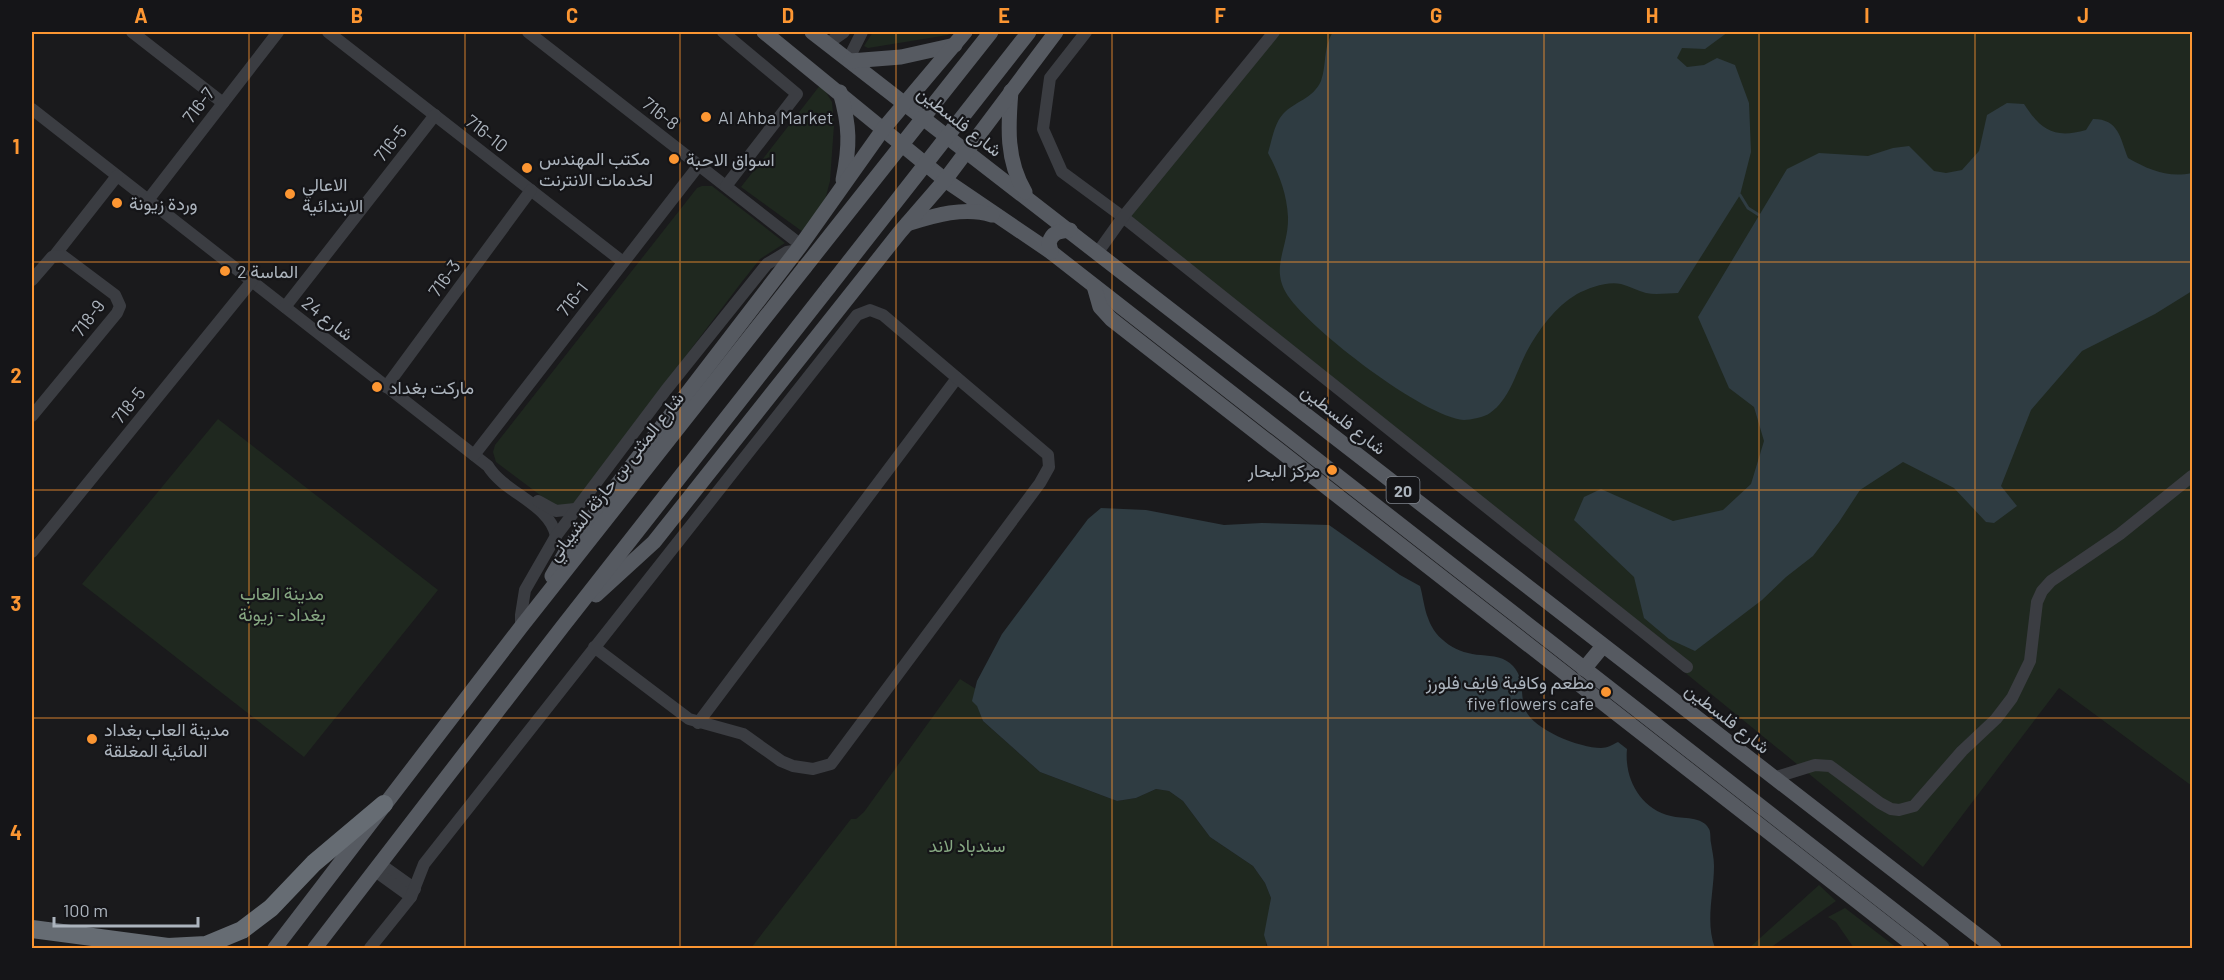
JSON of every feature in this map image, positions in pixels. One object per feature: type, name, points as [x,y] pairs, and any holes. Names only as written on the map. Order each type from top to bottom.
[{"type":"highway","points":[[32,929],[168,947],[206,945],[242,930],[271,908],[314,863],[384,804]]},
{"type":"main road","name":"20","points":[[764,32],[945,180],[1051,252],[1942,948]]},
{"type":"main road","name":"شارع فلسطين","points":[[812,32],[1994,948]]},
{"type":"main road","points":[[521,627],[567,550],[800,248],[841,186],[884,128],[965,32]]},
{"type":"main road","name":"شارع المثنى بن حارثة الشيباني","points":[[275,948],[521,627],[991,32]]},
{"type":"main road","points":[[315,948],[563,626],[1029,32]]},
{"type":"main road","points":[[563,626],[654,543],[907,224],[945,180],[1056,32]]},
{"type":"main road","points":[[849,61],[901,57],[955,45]]},
{"type":"main road","points":[[1011,90],[1009,145],[1015,173],[1028,198]]},
{"type":"main road","points":[[840,92],[849,128],[848,157],[841,186]]},
{"type":"main road","points":[[907,224],[938,215],[973,211],[989,213],[1006,221]]},
{"type":"main road","points":[[1051,252],[1049,243],[1053,235],[1058,231],[1070,230]]},
{"type":"main road","points":[[1094,286],[1100,307],[1111,319],[1917,948]]},
{"type":"main road","points":[[1292,460],[1324,465]]},
{"type":"main road","points":[[1584,669],[1603,646]]},
{"type":"street","points":[[132,32],[223,103]]},
{"type":"street","name":"716-7","points":[[148,200],[278,32]]},
{"type":"street","name":"716-10","points":[[328,32],[623,262]]},
{"type":"street","name":"716-8","points":[[528,32],[726,186],[800,248]]},
{"type":"street","points":[[723,32],[797,94],[726,186]]},
{"type":"street","points":[[827,44],[844,32]]},
{"type":"street","points":[[849,61],[862,32]]},
{"type":"street","points":[[1086,32],[1050,78],[1043,129],[1062,172],[1123,217],[1687,667]]},
{"type":"street","points":[[1098,252],[1123,217],[1274,32]]},
{"type":"street","name":"شارع 24","points":[[32,109],[488,466],[502,473],[545,507],[556,511],[575,509]]},
{"type":"street","name":"716-5","points":[[285,307],[435,115]]},
{"type":"street","name":"716-1","points":[[474,455],[699,165]]},
{"type":"street","points":[[32,280],[55,255],[117,176]]},
{"type":"street","name":"716-3","points":[[386,387],[531,190]]},
{"type":"street","points":[[521,627],[525,590],[556,536],[575,509],[767,264],[787,252],[800,248]]},
{"type":"street","name":"718-9","points":[[32,416],[117,313],[120,306],[115,295],[66,258],[55,255]]},
{"type":"street","name":"718-5","points":[[32,552],[252,281]]},
{"type":"street","points":[[370,948],[413,893],[424,864],[594,647],[857,315],[870,310],[883,315],[1048,455],[1049,467],[1040,483],[831,764],[813,769],[793,766],[781,761],[743,734],[689,719],[594,647]]},
{"type":"street","points":[[698,723],[957,378]]},
{"type":"street","name":"شارع 24","points":[[488,466],[498,479],[546,515],[553,524],[556,536]]},
{"type":"street","points":[[1773,778],[1815,765],[1830,766],[1890,809],[1899,810],[1914,806],[1962,751],[1996,719],[2012,698],[2030,661],[2037,602],[2042,591],[2051,581],[2120,534],[2193,476]]},
{"type":"street","points":[[378,867],[413,893]]},
{"type":"green space","points":[[873,32],[951,32],[948,35],[868,48],[864,46]]},
{"type":"green space","points":[[1268,32],[2192,32],[2192,786],[2059,688],[1923,867],[1126,216]]},
{"type":"green space","points":[[821,84],[832,102],[834,125],[830,181],[824,204],[803,232],[741,187]]},
{"type":"green space","points":[[712,186],[785,243],[760,259],[573,505],[556,507],[496,462],[493,452],[495,445],[697,188]]},
{"type":"green space","name":"مدينة العاب بغداد - زيونة","points":[[218,419],[438,590],[304,757],[82,584]]},
{"type":"green space","name":"سندباد لاند","points":[[960,679],[976,689],[977,705],[983,721],[1040,772],[1117,801],[1136,798],[1156,789],[1169,791],[1183,801],[1210,837],[1253,866],[1265,883],[1271,898],[1266,945],[1268,948],[751,948],[851,819],[856,819],[864,812]]},
{"type":"green space","points":[[1819,885],[1836,901],[1770,948],[1749,948]]},
{"type":"green space","points":[[1845,908],[1897,948],[1854,948],[1836,922],[1828,917]]},
{"type":"shaded area","points":[[1333,32],[1728,32],[1705,49],[1682,48],[1677,58],[1687,67],[1704,65],[1717,58],[1735,65],[1749,103],[1751,152],[1740,195],[1678,293],[1646,293],[1624,285],[1610,283],[1577,294],[1562,305],[1542,327],[1527,351],[1508,393],[1497,407],[1481,417],[1464,420],[1446,415],[1397,388],[1343,349],[1288,296],[1280,276],[1288,217],[1282,184],[1268,153],[1275,127],[1283,114],[1318,87]]},
{"type":"shaded area","points":[[2007,103],[2024,104],[2036,120],[2057,133],[2075,133],[2086,130],[2093,119],[2108,122],[2117,131],[2128,158],[2167,174],[2192,173],[2192,291],[2155,314],[2082,351],[2031,410],[2001,486],[2017,506],[1994,523],[1986,522],[1954,488],[1903,462],[1860,490],[1813,556],[1762,600],[1695,651],[1669,639],[1644,618],[1634,577],[1574,520],[1584,497],[1601,489],[1673,521],[1723,510],[1751,484],[1764,441],[1754,407],[1729,388],[1698,317],[1787,169],[1819,153],[1868,156],[1893,148],[1909,146],[1934,171],[1946,173],[1962,170],[1979,151],[1987,115]]},
{"type":"shaded area","points":[[1101,508],[1146,510],[1224,525],[1262,523],[1329,525],[1400,575],[1420,586],[1431,626],[1442,639],[1456,649],[1499,658],[1513,666],[1521,682],[1525,709],[1537,724],[1547,731],[1581,745],[1603,748],[1618,742],[1627,749],[1628,771],[1636,791],[1651,807],[1671,816],[1697,820],[1706,825],[1710,832],[1714,863],[1710,918],[1715,948],[1268,948],[1264,935],[1271,898],[1265,883],[1253,866],[1210,837],[1183,801],[1169,791],[1156,789],[1136,798],[1117,801],[1040,772],[983,721],[977,706],[972,701],[977,681],[1002,634],[1088,519]]},
{"type":"waterway","points":[[1740,195],[1748,208],[1759,215]]},
{"type":"place","name":"Al Ahba Market","points":[[706,117]]},
{"type":"place","name":"اسواق الاحبة","points":[[674,159]]},
{"type":"place","name":"مكتب المهندس لخدمات الانترنت","points":[[527,168]]},
{"type":"place","name":"الاعالي الابتدائية","points":[[290,194]]},
{"type":"place","name":"وردة زيونة","points":[[117,203]]},
{"type":"place","name":"الماسة 2","points":[[225,271]]},
{"type":"place","name":"ماركت بغداد","points":[[377,387]]},
{"type":"place","name":"مركز البحار","points":[[1332,470]]},
{"type":"place","name":"مطعم وكافية فايف فلورز five flowers cafe","points":[[1606,692]]},
{"type":"place","name":"مدينة العاب بغداد المائية المغلقة","points":[[92,739]]}]
